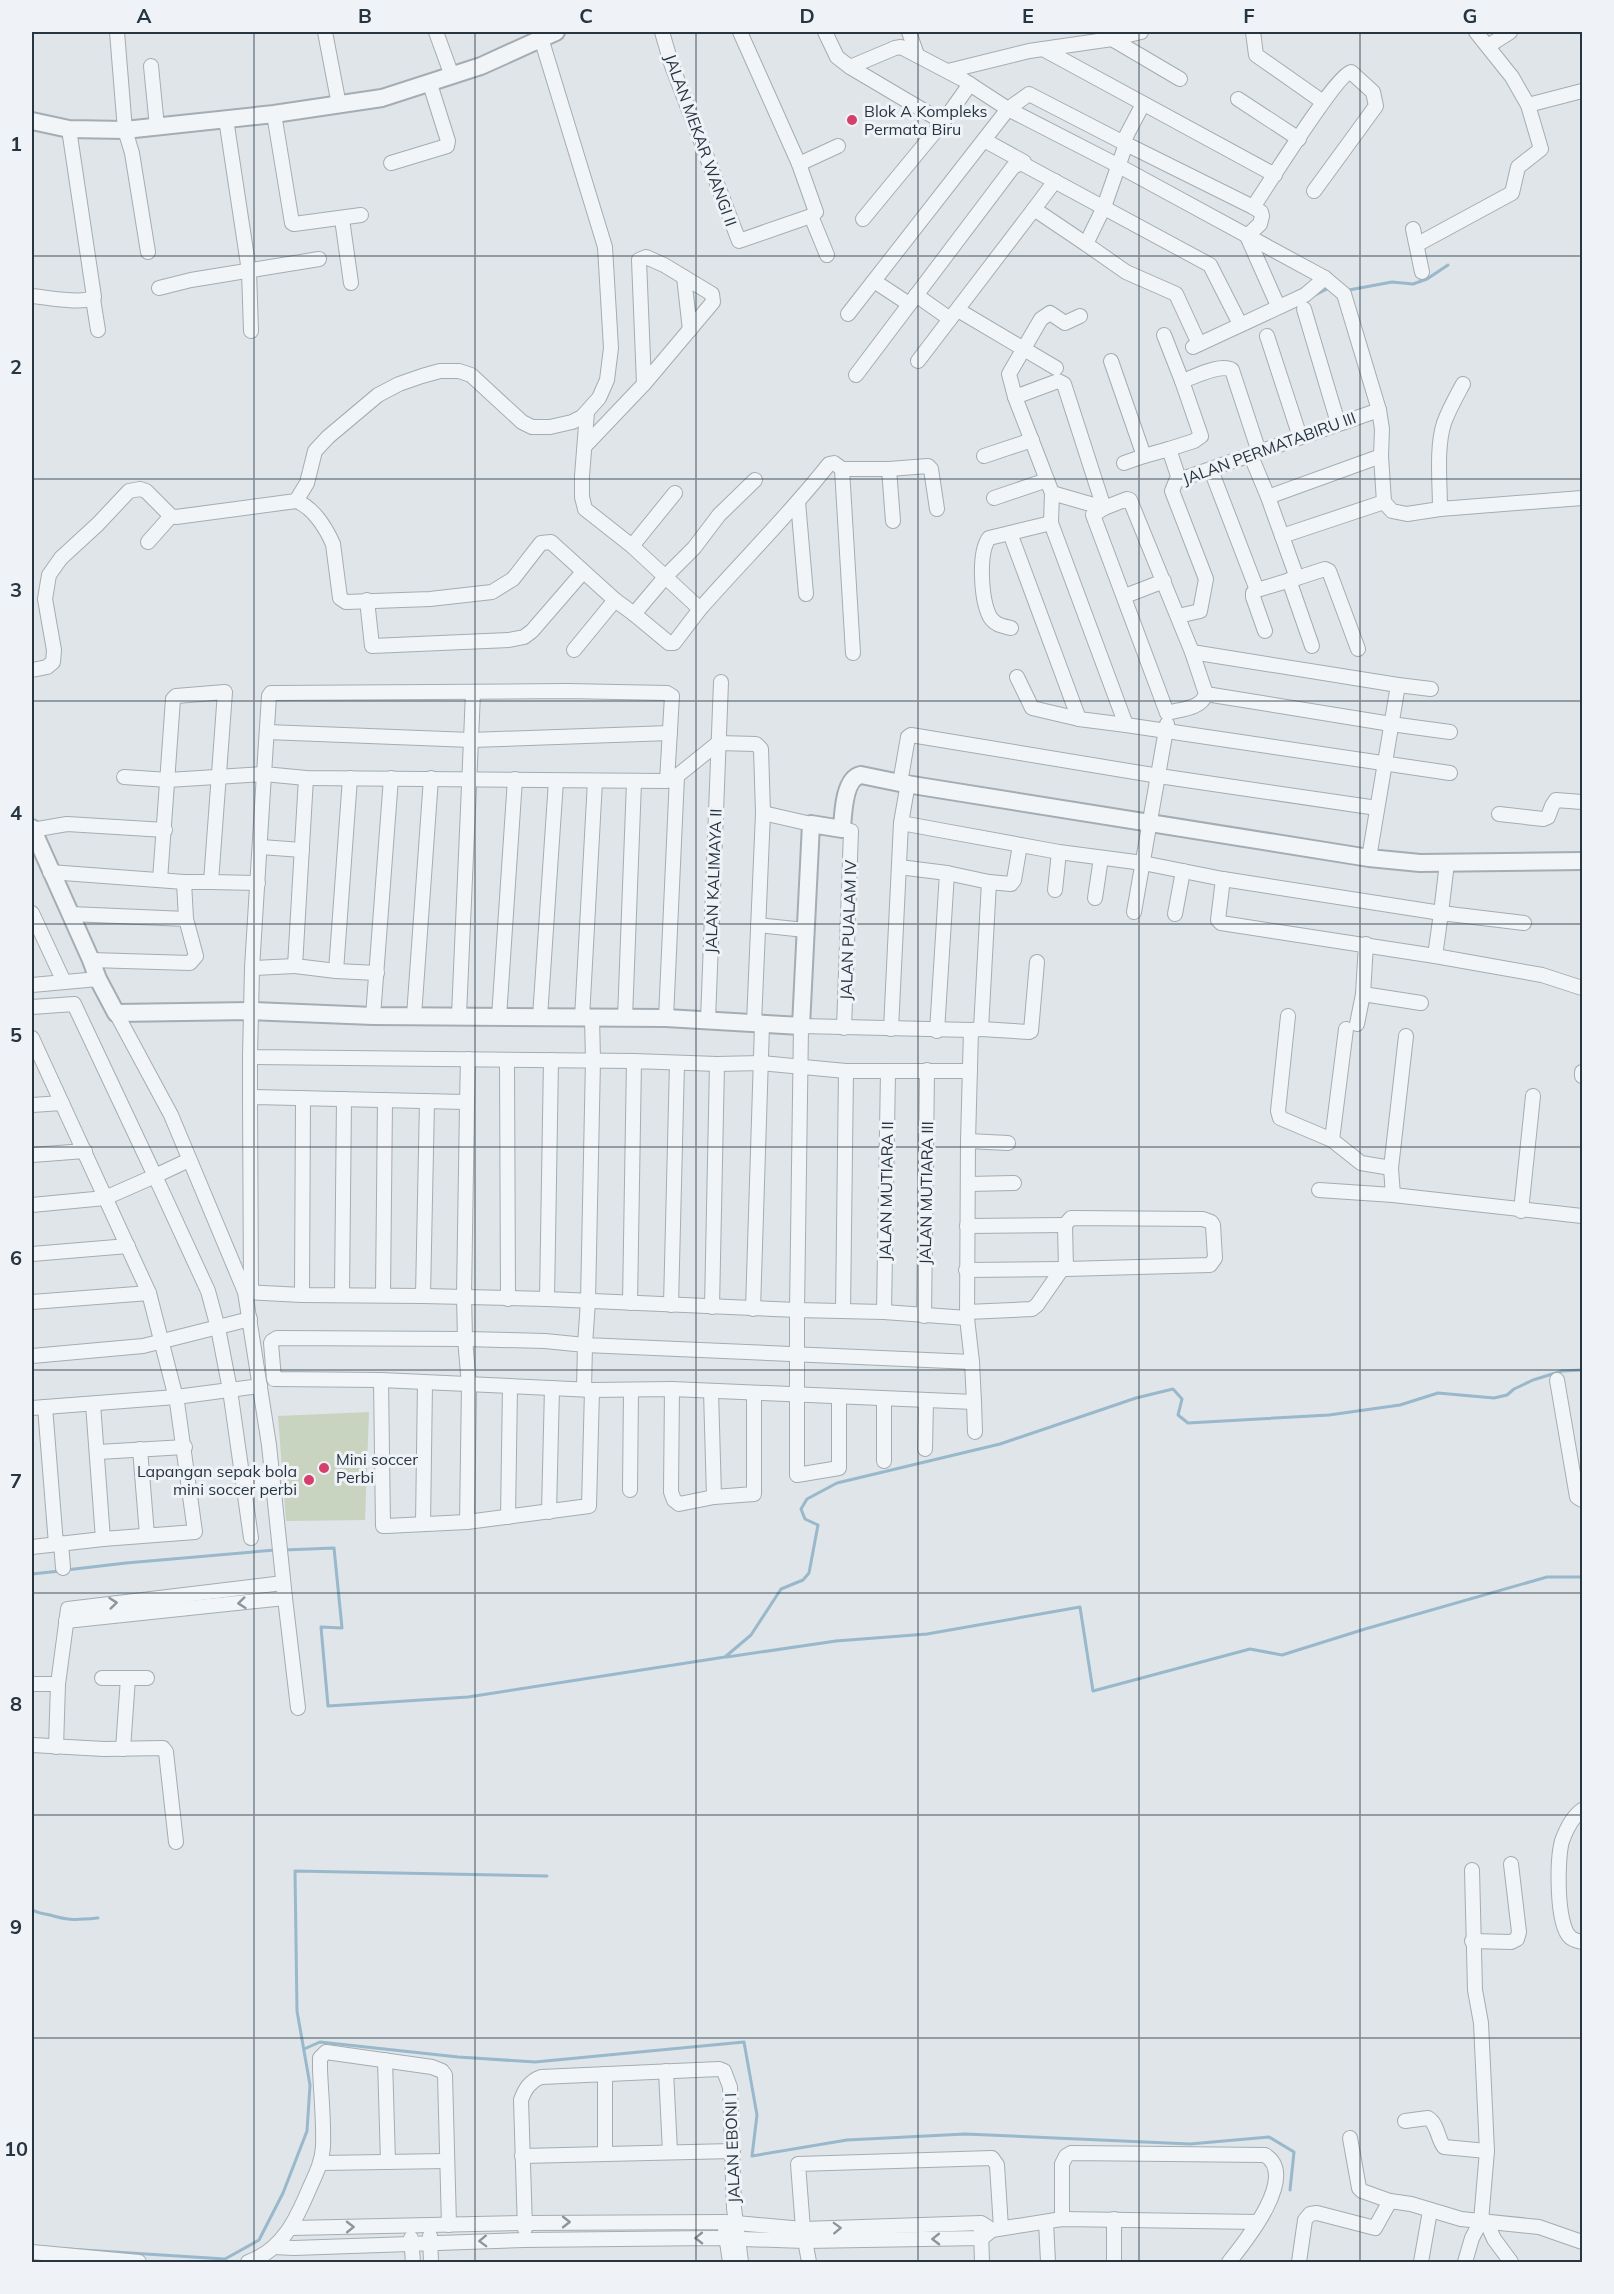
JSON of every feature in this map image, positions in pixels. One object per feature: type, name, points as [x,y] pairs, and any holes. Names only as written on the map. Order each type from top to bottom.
[{"type":"street","points":[[117,32],[125,130],[132,153],[148,252]]},
{"type":"street","points":[[325,32],[339,105]]},
{"type":"street","points":[[436,32],[452,76]]},
{"type":"street","name":"JALAN MEKAR WANGI II","points":[[662,32],[672,66],[738,240],[743,241],[811,216]]},
{"type":"street","points":[[740,32],[799,164],[816,211],[811,216],[826,255]]},
{"type":"street","points":[[825,32],[837,57],[850,67],[943,122]]},
{"type":"street","points":[[909,32],[917,55]]},
{"type":"street","points":[[948,71],[1043,49],[1112,39],[1141,32]]},
{"type":"street","points":[[1252,32],[1256,55],[1323,102]]},
{"type":"street","points":[[1418,243],[1512,193],[1518,167],[1541,149],[1528,105],[1512,77],[1476,32]]},
{"type":"street","points":[[1488,46],[1510,32]]},
{"type":"street","points":[[32,121],[69,129],[125,130],[274,114],[382,98],[481,66],[549,35],[605,247],[611,348],[607,380],[599,398],[587,412],[572,422],[550,427],[532,427],[522,422],[471,375],[459,371],[441,371],[422,376],[378,395],[328,437],[315,451],[307,483],[296,501]]},
{"type":"street","points":[[1112,39],[1180,79]]},
{"type":"street","points":[[850,67],[902,47],[970,84],[1008,110],[1119,166],[1325,278],[1341,290],[1379,410],[1382,429],[1384,502],[1392,511],[1407,514],[1440,509],[1582,498]]},
{"type":"street","points":[[1043,49],[1275,175]]},
{"type":"street","points":[[152,66],[157,127]]},
{"type":"street","points":[[1253,207],[1323,102],[1345,74],[1350,72],[1373,92],[1377,104],[1314,191]]},
{"type":"street","points":[[391,163],[447,146],[448,141],[430,84]]},
{"type":"street","points":[[863,219],[943,122],[970,84]]},
{"type":"street","points":[[1528,105],[1582,91]]},
{"type":"street","points":[[848,314],[1008,110],[1029,94],[1261,212],[1260,224],[1247,236]]},
{"type":"street","points":[[1238,99],[1299,139]]},
{"type":"street","points":[[1086,244],[1104,207],[1125,143],[1143,104]]},
{"type":"street","points":[[274,114],[292,223],[294,225],[361,215]]},
{"type":"street","points":[[226,119],[249,271],[251,331]]},
{"type":"street","points":[[69,129],[98,330]]},
{"type":"street","points":[[984,140],[1210,265],[1240,324]]},
{"type":"street","points":[[799,164],[838,146]]},
{"type":"street","points":[[856,375],[1013,167],[1024,162]]},
{"type":"street","points":[[918,361],[1055,181]]},
{"type":"street","points":[[1034,209],[1126,272],[1176,294],[1196,346],[1305,295],[1325,278]]},
{"type":"street","points":[[342,219],[351,283]]},
{"type":"street","points":[[1413,229],[1418,243],[1422,272]]},
{"type":"street","points":[[1247,236],[1278,306]]},
{"type":"street","points":[[585,446],[644,384],[713,302],[712,294],[646,257],[639,260],[644,384]]},
{"type":"street","points":[[159,288],[191,280],[319,259]]},
{"type":"street","points":[[684,277],[690,330]]},
{"type":"street","points":[[874,282],[912,300],[954,315],[1023,348],[1056,368]]},
{"type":"street","points":[[32,296],[93,299]]},
{"type":"street","points":[[1304,309],[1338,423]]},
{"type":"street","points":[[1080,316],[1065,323],[1054,314],[1045,315],[1008,376],[1050,486],[1051,523],[1126,725]]},
{"type":"street","points":[[1124,463],[1194,441],[1201,436],[1164,335]]},
{"type":"street","points":[[1268,336],[1300,437]]},
{"type":"street","points":[[1111,361],[1144,456]]},
{"type":"street","points":[[1182,381],[1220,368],[1232,370],[1255,454],[1282,536],[1312,646]]},
{"type":"street","points":[[1015,397],[1058,381],[1064,384],[1104,508]]},
{"type":"street","points":[[1440,509],[1438,483],[1443,426],[1450,407],[1463,384]]},
{"type":"street","name":"JALAN PERMATABIRU III","points":[[1178,616],[1200,611],[1206,585],[1172,491],[1179,479],[1211,470],[1379,410]]},
{"type":"street","points":[[587,412],[582,497],[585,509],[632,546],[700,609]]},
{"type":"street","points":[[984,456],[1032,440]]},
{"type":"street","points":[[1169,449],[1179,479]]},
{"type":"street","points":[[1268,497],[1381,456]]},
{"type":"street","points":[[148,542],[171,516],[296,501],[309,508],[330,537],[333,544],[340,598],[346,602],[430,599],[492,592],[513,579],[541,543],[546,541],[551,542],[615,600],[669,643],[674,643],[700,609],[798,502],[829,464],[834,463],[842,469],[930,467],[937,509]]},
{"type":"street","points":[[842,469],[853,653]]},
{"type":"street","points":[[889,469],[893,521]]},
{"type":"street","points":[[1211,470],[1257,590]]},
{"type":"street","points":[[634,614],[666,576],[694,548],[719,516],[755,480]]},
{"type":"street","points":[[994,498],[1050,486],[1104,508]]},
{"type":"street","points":[[32,670],[47,667],[53,662],[54,650],[45,599],[49,575],[62,558],[129,491],[140,489],[146,491],[171,516]]},
{"type":"street","points":[[632,546],[675,493]]},
{"type":"street","points":[[1134,912],[1167,730],[1167,713],[1093,515],[1104,508],[1130,500],[1178,616],[1206,694],[1204,701],[1199,705],[1167,713]]},
{"type":"street","points":[[798,502],[806,594]]},
{"type":"street","points":[[1282,536],[1384,502]]},
{"type":"street","points":[[1011,628],[996,624],[990,618],[984,591],[982,561],[985,544],[989,537],[1051,523]]},
{"type":"street","points":[[1010,533],[1079,719]]},
{"type":"street","points":[[1265,631],[1253,593],[1325,569],[1329,571],[1358,649]]},
{"type":"street","points":[[367,600],[372,646],[509,640],[524,637],[532,631],[583,572]]},
{"type":"street","points":[[1125,596],[1164,581]]},
{"type":"street","points":[[574,650],[615,600]]},
{"type":"street","points":[[1192,652],[1431,689]]},
{"type":"street","points":[[1017,676],[1032,708],[1079,719],[1450,773]]},
{"type":"street","name":"JALAN KALIMAYA II","points":[[708,1020],[721,682]]},
{"type":"street","points":[[1369,858],[1398,685]]},
{"type":"street","points":[[298,1708],[248,1292],[252,968],[271,693],[567,691],[667,693],[672,696],[666,1018]]},
{"type":"street","points":[[160,880],[173,699],[176,696],[225,692],[211,882]]},
{"type":"street","points":[[459,1015],[473,692]]},
{"type":"street","points":[[1206,694],[1450,732]]},
{"type":"street","points":[[267,732],[471,740],[670,733]]},
{"type":"street","points":[[891,1029],[904,783],[908,737],[911,735],[1159,776],[1377,808]]},
{"type":"street","points":[[124,777],[168,780],[264,774],[350,778],[634,782],[672,779],[718,743],[756,744],[761,749],[763,813],[758,925],[758,1024],[761,1063],[753,1309]]},
{"type":"street","points":[[763,813],[847,830],[848,789],[856,776],[861,775],[1369,858],[1420,863],[1582,861]]},
{"type":"street","points":[[295,966],[306,777]]},
{"type":"street","points":[[336,971],[350,778]]},
{"type":"street","points":[[373,1016],[391,778]]},
{"type":"street","points":[[414,1016],[431,778]]},
{"type":"street","points":[[499,1017],[515,779]]},
{"type":"street","points":[[540,1017],[556,781]]},
{"type":"street","points":[[381,1380],[382,1526],[468,1522],[589,1506],[588,1389],[585,1344],[593,1060],[587,1018],[596,781]]},
{"type":"street","points":[[625,1018],[634,782]]},
{"type":"street","points":[[1499,814],[1544,819],[1547,818],[1556,800],[1582,802]]},
{"type":"street","points":[[902,823],[1059,852],[1143,863],[1223,879],[1442,913],[1524,923]]},
{"type":"street","points":[[165,830],[67,824],[32,829],[91,960],[95,980],[116,1013],[171,1115],[186,1161],[248,1292]]},
{"type":"street","points":[[811,824],[800,1066],[796,1354],[797,1475],[839,1468],[839,1397]]},
{"type":"street","name":"JALAN PUALAM IV","points":[[844,1028],[847,830]]},
{"type":"street","points":[[899,867],[946,873],[989,882],[1013,882],[1020,845]]},
{"type":"street","points":[[261,847],[302,850]]},
{"type":"street","points":[[1055,890],[1059,852]]},
{"type":"street","points":[[1095,898],[1101,858]]},
{"type":"street","points":[[1435,956],[1442,913],[1446,863]]},
{"type":"street","points":[[1175,914],[1183,871]]},
{"type":"street","points":[[50,872],[184,882],[258,883]]},
{"type":"street","points":[[937,1031],[946,873]]},
{"type":"street","points":[[1223,879],[1218,920],[1221,923],[1542,975],[1582,988]]},
{"type":"street","points":[[91,960],[190,963],[196,956],[186,919],[184,882]]},
{"type":"street","points":[[975,1432],[967,1315],[968,1141],[970,1071],[976,1030],[989,882]]},
{"type":"street","points":[[32,913],[36,932],[67,982]]},
{"type":"street","points":[[71,914],[186,919]]},
{"type":"street","points":[[758,925],[805,930]]},
{"type":"street","points":[[1332,1140],[1352,1027],[1363,994],[1366,945]]},
{"type":"street","points":[[116,1013],[251,1011],[373,1016],[666,1018],[844,1028],[1031,1031],[1037,962]]},
{"type":"street","points":[[252,968],[295,966],[377,973]]},
{"type":"street","points":[[32,985],[95,980]]},
{"type":"street","points":[[1363,994],[1422,1003]]},
{"type":"street","points":[[32,1007],[74,1004],[158,1174],[208,1291],[230,1390],[251,1538]]},
{"type":"street","points":[[1288,1016],[1279,1115],[1282,1119],[1332,1140],[1361,1163],[1391,1168]]},
{"type":"street","points":[[1393,1195],[1391,1168],[1406,1036]]},
{"type":"street","points":[[32,1038],[36,1058],[62,1102],[149,1293],[176,1397],[185,1447],[196,1537],[147,1535],[32,1547]]},
{"type":"street","points":[[250,1057],[761,1063],[846,1071],[970,1071]]},
{"type":"street","points":[[468,1059],[464,1296],[469,1385],[468,1522]]},
{"type":"street","points":[[547,1299],[551,1060]]},
{"type":"street","points":[[507,1061],[508,1299]]},
{"type":"street","points":[[630,1303],[634,1061]]},
{"type":"street","points":[[670,1305],[677,1063]]},
{"type":"street","points":[[712,1307],[717,1064]]},
{"type":"street","name":"JALAN MUTIARA III","points":[[924,1316],[927,1070]]},
{"type":"street","points":[[843,1311],[846,1071]]},
{"type":"street","name":"JALAN MUTIARA II","points":[[884,1312],[888,1071]]},
{"type":"street","points":[[1521,1211],[1533,1096]]},
{"type":"street","points":[[250,1097],[466,1103]]},
{"type":"street","points":[[302,1295],[303,1098]]},
{"type":"street","points":[[342,1294],[344,1099]]},
{"type":"street","points":[[383,1294],[385,1100]]},
{"type":"street","points":[[423,1296],[427,1101]]},
{"type":"street","points":[[32,1105],[62,1102]]},
{"type":"street","points":[[968,1141],[1008,1143]]},
{"type":"street","points":[[32,1155],[85,1151]]},
{"type":"street","points":[[32,1205],[105,1198],[186,1161]]},
{"type":"street","points":[[968,1184],[1014,1183]]},
{"type":"street","points":[[1319,1190],[1393,1195],[1582,1216]]},
{"type":"street","points":[[248,1292],[302,1295],[464,1296],[753,1309],[884,1312],[924,1316],[967,1315],[1032,1309],[1064,1269],[1065,1225],[1067,1220],[1072,1218],[1208,1220],[1213,1225],[1215,1258],[1210,1265],[1064,1269],[966,1270]]},
{"type":"street","points":[[968,1226],[1065,1225]]},
{"type":"street","points":[[32,1254],[128,1246]]},
{"type":"street","points":[[32,1302],[149,1293]]},
{"type":"street","points":[[32,1356],[121,1349],[163,1342],[250,1319]]},
{"type":"street","points":[[972,1362],[545,1341],[277,1338],[272,1341],[274,1379],[381,1380],[588,1389],[672,1389],[885,1400],[974,1402]]},
{"type":"street","points":[[1557,1380],[1577,1497],[1582,1500]]},
{"type":"street","points":[[423,1524],[425,1383]]},
{"type":"street","points":[[63,1568],[38,1407],[176,1397],[260,1386]]},
{"type":"street","points":[[508,1517],[510,1386]]},
{"type":"street","points":[[549,1512],[552,1388]]},
{"type":"street","points":[[630,1389],[630,1490]]},
{"type":"street","points":[[672,1389],[672,1496],[679,1504],[714,1497],[754,1494],[754,1393]]},
{"type":"street","points":[[711,1391],[714,1497]]},
{"type":"street","points":[[884,1461],[885,1400]]},
{"type":"street","points":[[925,1449],[926,1401]]},
{"type":"street","points":[[93,1404],[103,1539]]},
{"type":"street","points":[[98,1452],[185,1447]]},
{"type":"street","points":[[140,1449],[147,1535]]},
{"type":"street","points":[[243,1481],[272,1478]]},
{"type":"street","points":[[56,1747],[58,1684],[66,1611],[69,1608],[283,1583]]},
{"type":"street","points":[[66,1621],[285,1598]]},
{"type":"street","points":[[102,1678],[147,1678]]},
{"type":"street","points":[[123,1749],[128,1678]]},
{"type":"street","points":[[32,1684],[58,1684]]},
{"type":"street","points":[[32,1744],[56,1747],[160,1748],[166,1752],[176,1842]]},
{"type":"street","points":[[1582,1810],[1570,1824],[1564,1837],[1560,1876],[1561,1918],[1569,1936],[1582,1942]]},
{"type":"street","points":[[1472,1941],[1510,1942],[1517,1939],[1519,1932],[1511,1864]]},
{"type":"street","points":[[1472,1869],[1472,1941],[1475,1990],[1481,2032],[1487,2151],[1484,2221],[1511,2262]]},
{"type":"street","points":[[248,2262],[258,2259],[274,2247],[292,2228],[321,2163],[323,2148],[320,2069],[323,2054],[326,2052],[432,2067],[442,2071],[445,2075],[449,2225]]},
{"type":"street","points":[[385,2060],[388,2162]]},
{"type":"street","name":"JALAN EBONI I","points":[[522,2156],[521,2100],[525,2090],[534,2079],[719,2069],[724,2071],[730,2087],[734,2208],[731,2238]]},
{"type":"street","points":[[666,2071],[670,2152]]},
{"type":"street","points":[[605,2074],[605,2154]]},
{"type":"street","points":[[1405,2121],[1428,2118],[1435,2125],[1440,2142],[1444,2147],[1487,2151]]},
{"type":"street","points":[[1350,2138],[1359,2188],[1362,2191],[1390,2201],[1411,2204],[1461,2219],[1539,2227],[1582,2242]]},
{"type":"street","points":[[524,2240],[522,2156],[733,2151]]},
{"type":"street","points":[[1062,2219],[1063,2160],[1071,2153],[1265,2154],[1272,2158],[1276,2176],[1272,2196],[1258,2222],[1229,2262]]},
{"type":"street","points":[[809,2262],[804,2235],[798,2164],[992,2158],[997,2165],[989,2230],[982,2262]]},
{"type":"street","points":[[321,2163],[447,2161]]},
{"type":"street","points":[[1299,2262],[1305,2220],[1310,2214],[1317,2213],[1376,2228],[1390,2201]]},
{"type":"street","points":[[1421,2262],[1430,2211]]},
{"type":"street","points":[[274,2247],[524,2240],[731,2238],[989,2230],[1062,2219],[1258,2222]]},
{"type":"street","points":[[1114,2219],[1114,2262]]},
{"type":"street","points":[[1465,2262],[1472,2238],[1484,2221]]},
{"type":"street","points":[[292,2228],[525,2223],[731,2222],[804,2235]]},
{"type":"street","points":[[1046,2222],[1048,2262]]},
{"type":"street","points":[[430,2225],[431,2262]]},
{"type":"street","points":[[410,2226],[413,2262]]},
{"type":"street","points":[[730,2262],[731,2238]]},
{"type":"street","points":[[731,2238],[741,2262]]},
{"type":"street","points":[[32,2252],[139,2262]]},
{"type":"green space","name":"Mini soccer Perbi","points":[[369,1412],[365,1520],[286,1521],[278,1416]]},
{"type":"waterway","points":[[1345,288],[1349,290],[1392,282],[1413,284],[1427,279],[1448,265]]},
{"type":"waterway","points":[[1315,295],[1331,287]]},
{"type":"waterway","points":[[284,1550],[334,1548],[342,1628],[321,1627],[328,1706],[468,1697],[725,1657],[751,1635],[781,1589],[803,1580],[809,1573],[818,1525],[805,1519],[801,1509],[807,1499],[837,1483],[1000,1444],[1136,1398],[1173,1389],[1182,1399],[1178,1415],[1188,1423],[1329,1415],[1400,1405],[1438,1393],[1494,1398],[1507,1395],[1533,1380],[1562,1371],[1582,1370]]},
{"type":"waterway","points":[[66,1570],[275,1550]]},
{"type":"waterway","points":[[32,1574],[60,1571]]},
{"type":"waterway","points":[[727,1657],[836,1641],[927,1634],[1080,1607],[1093,1691],[1250,1649],[1282,1655],[1547,1577],[1582,1577]]},
{"type":"waterway","points":[[67,2249],[225,2259],[259,2240],[283,2193],[307,2131],[310,2085],[297,2011],[295,1871],[547,1876]]},
{"type":"waterway","points":[[32,1909],[38,1913],[68,1919],[98,1918]]},
{"type":"waterway","points":[[304,2049],[320,2042],[458,2057],[535,2062],[744,2042],[757,2115],[752,2156],[847,2140],[965,2134],[1190,2144],[1269,2137],[1294,2152],[1290,2190]]},
{"type":"place","name":"Blok A Kompleks Permata Biru","points":[[852,120]]},
{"type":"place","name":"Mini soccer Perbi","points":[[324,1468]]},
{"type":"place","name":"Lapangan sepak bola mini soccer perbi","points":[[309,1480]]}]
